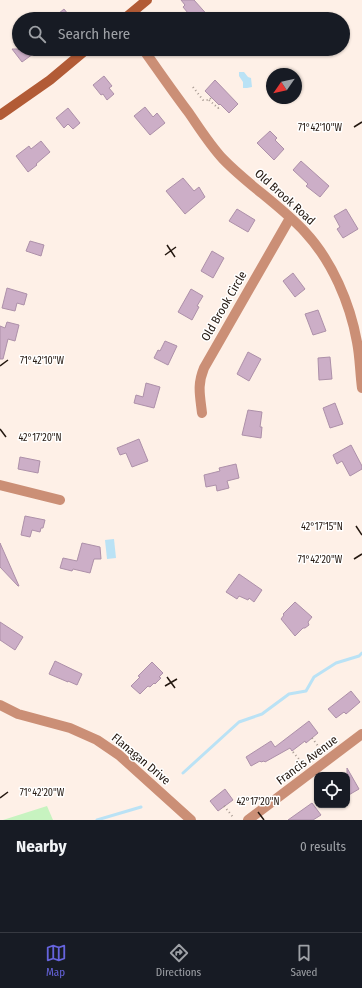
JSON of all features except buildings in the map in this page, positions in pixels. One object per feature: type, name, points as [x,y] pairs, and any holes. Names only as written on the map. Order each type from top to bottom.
[{"type":"street","points":[[132,12],[147,0]]},
{"type":"street","points":[[0,115],[50,80],[79,56]]},
{"type":"street","name":"Old Brook Road","points":[[148,56],[222,158],[304,231],[322,253],[344,298],[355,332],[362,388]]},
{"type":"street","name":"Old Brook Circle","points":[[202,413],[199,388],[204,368],[290,218]]},
{"type":"street","points":[[0,485],[60,500]]},
{"type":"street","name":"Flanagan Drive","points":[[0,705],[18,714],[70,728],[97,740],[119,755],[191,820]]},
{"type":"street","name":"Francis Avenue","points":[[248,820],[362,734]]},
{"type":"path","points":[[193,87],[203,100],[210,99],[219,109],[222,106]]},
{"type":"path","points":[[312,738],[321,750]]},
{"type":"path","points":[[293,752],[303,764]]},
{"type":"path","points":[[224,806],[233,817]]},
{"type":"green space","points":[[47,806],[53,820],[3,820]]},
{"type":"water","points":[[239,72],[244,72],[251,78],[252,87],[243,88],[243,82],[239,76]]},
{"type":"water","points":[[114,539],[116,558],[107,559],[105,540]]},
{"type":"waterway","points":[[183,773],[239,722],[262,714],[289,694],[306,691],[314,677],[336,663],[359,656],[362,653]]},
{"type":"waterway","points":[[97,820],[141,807]]}]
